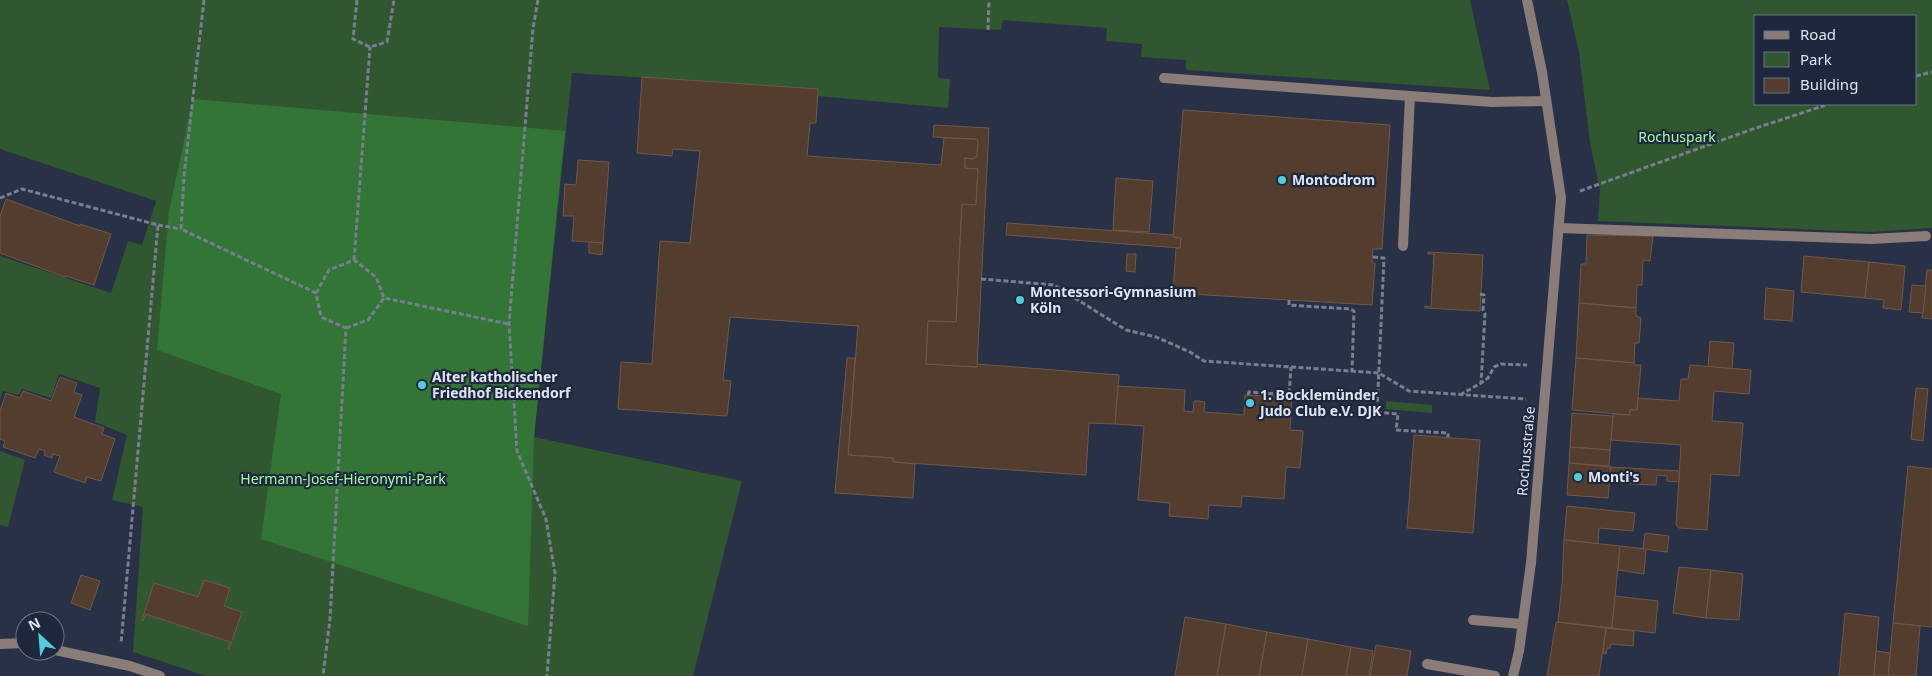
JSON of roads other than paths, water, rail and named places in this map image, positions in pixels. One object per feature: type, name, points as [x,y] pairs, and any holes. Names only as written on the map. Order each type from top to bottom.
[{"type":"street","name":"Rochusstraße","points":[[1513,676],[1531,563],[1561,198],[1546,101],[1527,0]]},
{"type":"street","points":[[1164,78],[1492,102],[1546,101]]},
{"type":"street","points":[[1403,246],[1410,96]]},
{"type":"street","points":[[1559,228],[1871,239],[1926,236]]},
{"type":"street","points":[[1473,620],[1522,624]]},
{"type":"street","points":[[0,644],[15,643]]},
{"type":"street","points":[[65,652],[130,666],[160,676]]},
{"type":"street","points":[[1426,664],[1495,676]]},
{"type":"place","name":"Montodrom","points":[[1282,180]]},
{"type":"place","name":"Montessori-Gymnasium Köln","points":[[1020,300]]},
{"type":"place","name":"Alter katholischer Friedhof Bickendorf","points":[[422,385]]},
{"type":"place","name":"1. Bocklemünder Judo Club e.V. DJK","points":[[1250,403]]},
{"type":"place","name":"Monti's","points":[[1578,477]]},
{"type":"park label","name":"Rochuspark","points":[[1677,137]]},
{"type":"park label","name":"Hermann-Josef-Hieronymi-Park","points":[[343,479]]}]
